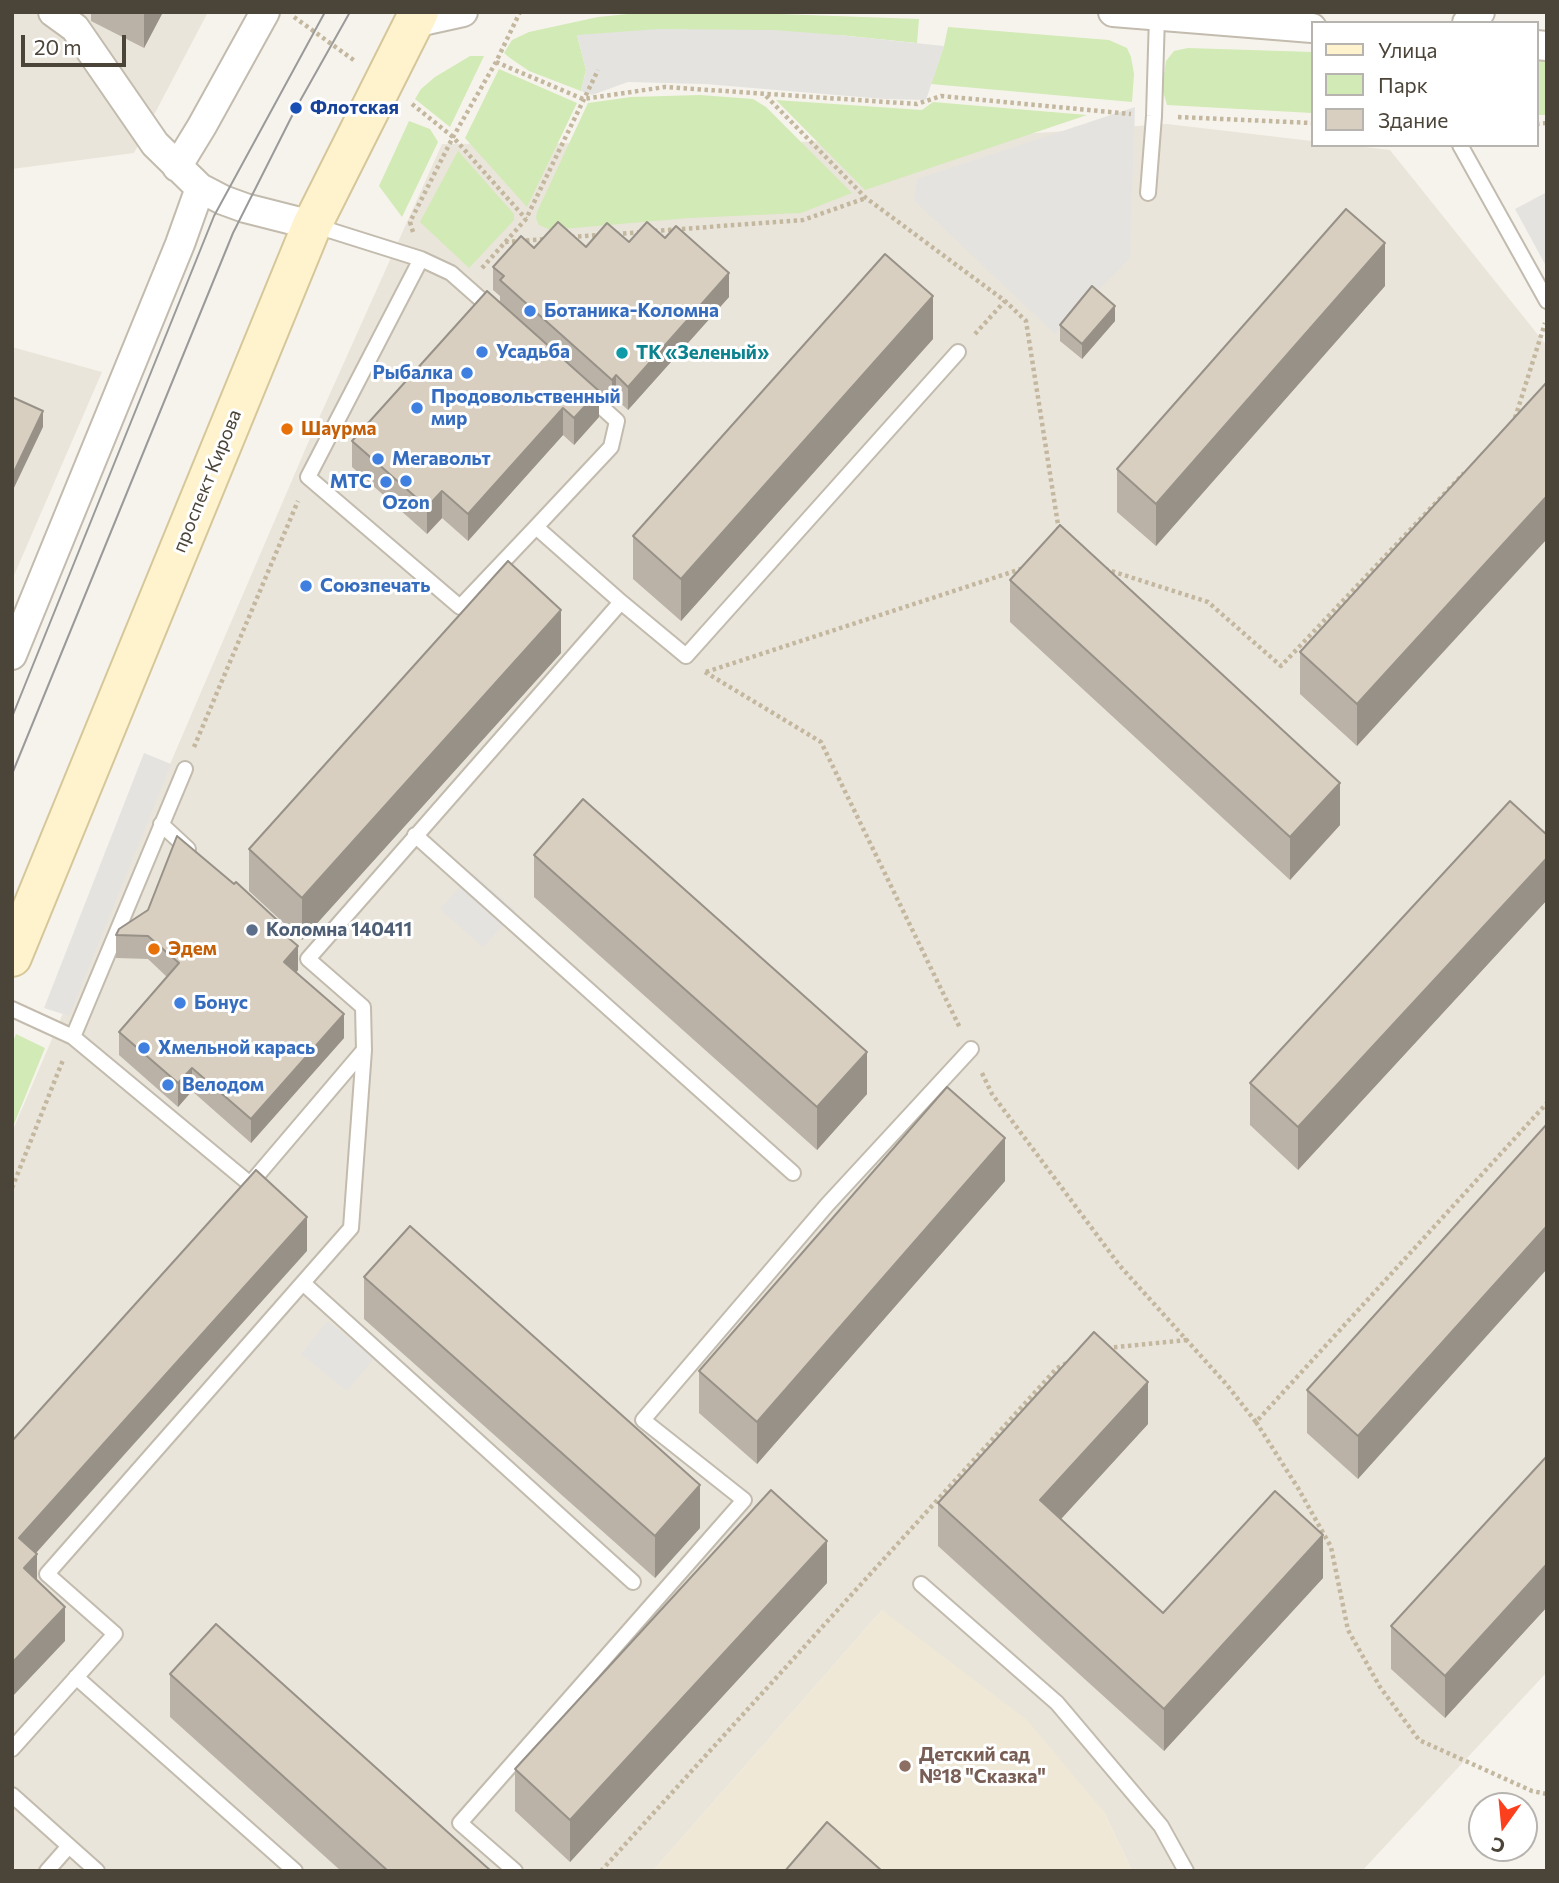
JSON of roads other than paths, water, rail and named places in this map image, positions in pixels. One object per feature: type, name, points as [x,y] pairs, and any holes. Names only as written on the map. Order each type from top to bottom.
[{"type":"main road","name":"проспект Кирова","points":[[12,957],[312,225],[416,18]]},
{"type":"street","points":[[53,12],[75,28],[155,144],[200,188],[245,208],[312,225]]},
{"type":"street","points":[[177,167],[265,12]]},
{"type":"street","points":[[416,18],[463,12]]},
{"type":"street","points":[[1113,12],[1310,28]]},
{"type":"street","points":[[12,655],[180,244],[200,188]]},
{"type":"lane","points":[[1148,193],[1157,16]]},
{"type":"lane","points":[[1461,147],[1547,301]]},
{"type":"lane","points":[[312,225],[421,259],[451,273],[506,322]]},
{"type":"lane","points":[[421,259],[308,477],[460,607],[611,447],[617,421],[576,385]]},
{"type":"lane","points":[[536,527],[686,656],[958,352]]},
{"type":"lane","points":[[12,1749],[115,1634],[47,1574],[351,1228],[364,1050],[363,1007],[304,955],[415,835],[621,602]]},
{"type":"lane","points":[[73,1037],[185,769]]},
{"type":"lane","points":[[161,824],[199,859]]},
{"type":"lane","points":[[415,835],[793,1173]]},
{"type":"lane","points":[[12,1009],[73,1037],[250,1184],[364,1050]]},
{"type":"lane","points":[[515,1871],[460,1823],[744,1500],[643,1420],[827,1205],[971,1049]]},
{"type":"lane","points":[[303,1283],[633,1582]]},
{"type":"lane","points":[[921,1584],[1057,1703],[1161,1826],[1186,1871]]},
{"type":"lane","points":[[76,1677],[295,1871]]},
{"type":"lane","points":[[12,1795],[97,1871]]},
{"type":"lane","points":[[47,1871],[69,1846]]},
{"type":"tram line","points":[[12,717],[214,216],[325,12]]},
{"type":"tram line","points":[[12,774],[233,233],[296,108],[350,12]]},
{"type":"place","name":"Флотская","points":[[296,108]]},
{"type":"place","name":"Ботаника-Коломна","points":[[530,311]]},
{"type":"place","name":"Усадьба","points":[[482,352]]},
{"type":"place","name":"ТК «Зеленый»","points":[[622,353]]},
{"type":"place","name":"Рыбалка","points":[[467,373]]},
{"type":"place","name":"Продовольственный мир","points":[[417,408]]},
{"type":"place","name":"Шаурма","points":[[287,429]]},
{"type":"place","name":"Мегавольт","points":[[378,459]]},
{"type":"place","name":"Ozon","points":[[406,481]]},
{"type":"place","name":"МТС","points":[[386,482]]},
{"type":"place","name":"Союзпечать","points":[[306,586]]},
{"type":"place","name":"Коломна 140411","points":[[252,930]]},
{"type":"place","name":"Эдем","points":[[154,949]]},
{"type":"place","name":"Бонус","points":[[180,1003]]},
{"type":"place","name":"Хмельной карась","points":[[144,1048]]},
{"type":"place","name":"Велодом","points":[[168,1085]]},
{"type":"place","name":"Детский сад №18 \"Сказка\"","points":[[905,1766]]}]
